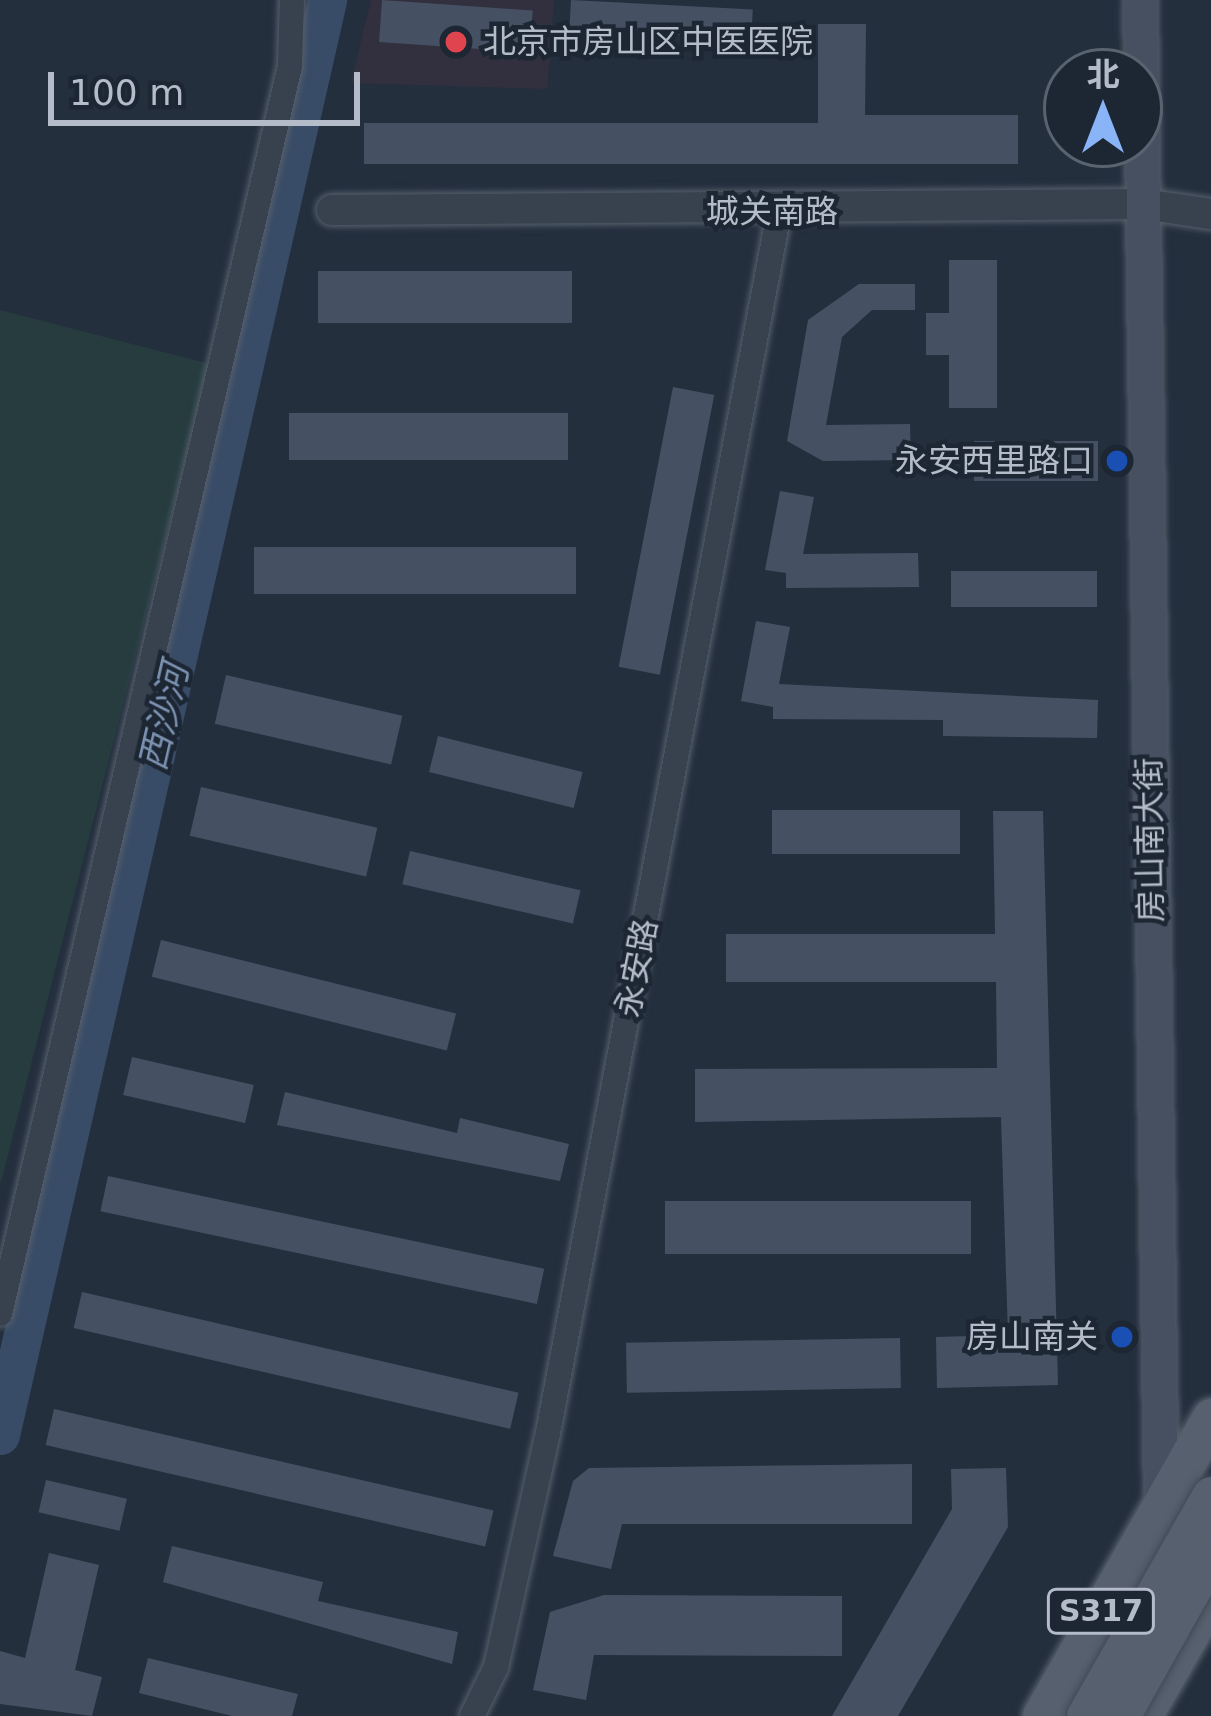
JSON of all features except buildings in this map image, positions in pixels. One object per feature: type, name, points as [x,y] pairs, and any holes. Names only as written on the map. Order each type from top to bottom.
[{"type":"main road","name":"房山南大街","points":[[1140,0],[1163,1698]]},
{"type":"main road","name":"S317","points":[[1042,1716],[1211,1418]]},
{"type":"main road","name":"S317","points":[[1086,1716],[1211,1496]]},
{"type":"main road","name":"S317","points":[[1120,1716],[1211,1554]]},
{"type":"main road","name":"S317","points":[[1142,1716],[1163,1698],[1211,1596]]},
{"type":"street","points":[[0,1314],[290,66],[292,0]]},
{"type":"street","name":"城关南路","points":[[332,210],[779,213],[1142,204],[1211,214]]},
{"type":"street","name":"永安路","points":[[472,1716],[496,1667],[548,1433],[779,213]]},
{"type":"shaded area","name":"北京市房山区中医医院","points":[[371,0],[554,0],[547,89],[351,83]]},
{"type":"green space","points":[[0,310],[210,364],[1,1182],[0,1182]]},
{"type":"waterway","name":"西沙河","points":[[0,1435],[327,0]]},
{"type":"place","name":"北京市房山区中医医院","points":[[456,42]]},
{"type":"place","name":"永安西里路口","points":[[1117,461]]},
{"type":"place","name":"房山南关","points":[[1122,1337]]}]
